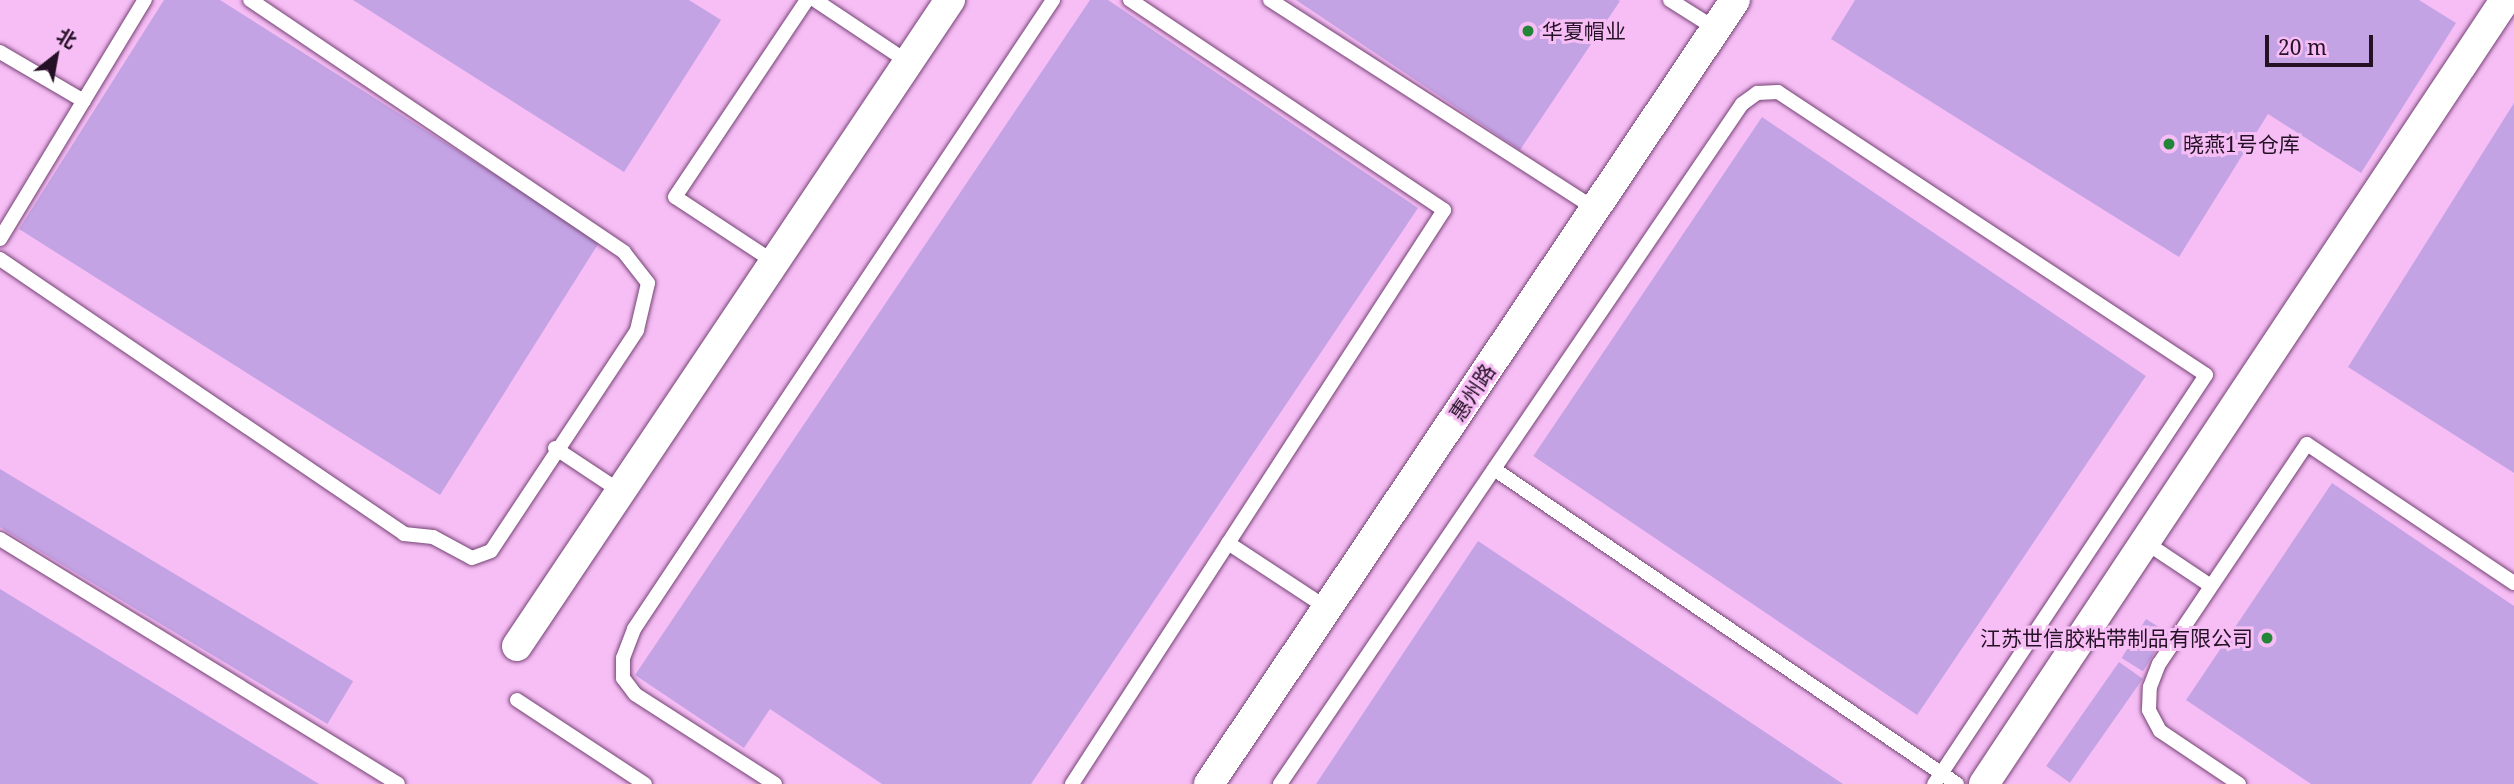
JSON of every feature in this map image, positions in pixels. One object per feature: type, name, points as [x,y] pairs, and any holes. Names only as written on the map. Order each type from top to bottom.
[{"type":"street","points":[[517,646],[950,0]]},
{"type":"street","name":"惠州路","points":[[1209,784],[1735,0]]},
{"type":"street","points":[[1984,784],[2505,0]]},
{"type":"lane","points":[[0,239],[145,0]]},
{"type":"lane","points":[[0,259],[404,534],[433,537],[472,558],[491,551],[555,448],[637,330],[648,283],[640,268],[613,244],[250,0]]},
{"type":"lane","points":[[774,262],[675,197],[807,0]]},
{"type":"lane","points":[[815,0],[908,62]]},
{"type":"lane","points":[[775,784],[635,694],[623,678],[623,658],[634,629],[1053,0]]},
{"type":"lane","points":[[1072,784],[1444,210],[1130,0]]},
{"type":"lane","points":[[1270,0],[1595,209]]},
{"type":"lane","points":[[1670,0],[1716,29]]},
{"type":"lane","points":[[0,52],[84,101]]},
{"type":"lane","points":[[1280,784],[1742,104],[1757,93],[1778,92],[2206,375],[1937,778]]},
{"type":"lane","points":[[2239,784],[2160,731],[2148,710],[2159,664],[2307,444],[2514,583]]},
{"type":"lane","points":[[555,448],[620,491]]},
{"type":"lane","points":[[1494,469],[1937,778],[1957,784]]},
{"type":"lane","points":[[0,539],[398,784]]},
{"type":"lane","points":[[2145,542],[2211,586]]},
{"type":"lane","points":[[1228,543],[1327,608]]},
{"type":"lane","points":[[517,700],[645,784]]},
{"type":"building","points":[[164,0],[220,0],[600,241],[440,495],[19,229]]},
{"type":"building","points":[[353,0],[689,0],[721,20],[624,172]]},
{"type":"building","points":[[1090,0],[1108,0],[1418,208],[1031,784],[882,784],[770,709],[744,748],[635,675]]},
{"type":"building","points":[[1296,0],[1618,0],[1620,1],[1520,150]]},
{"type":"building","points":[[1855,0],[2419,0],[2456,23],[2361,173],[2268,114],[2179,257],[1831,39]]},
{"type":"building","points":[[2514,103],[2514,473],[2348,367]]},
{"type":"building","points":[[1762,117],[2146,376],[1917,715],[1533,456]]},
{"type":"building","points":[[0,469],[353,681],[327,724],[0,527]]},
{"type":"building","points":[[2332,483],[2514,606],[2514,784],[2311,784],[2186,700]]},
{"type":"building","points":[[1478,541],[1843,784],[1316,784]]},
{"type":"building","points":[[0,589],[319,784],[0,784]]},
{"type":"building","points":[[2146,619],[2167,632],[2143,671],[2122,658]]},
{"type":"building","points":[[2119,662],[2143,679],[2070,783],[2046,766]]},
{"type":"place","name":"华夏帽业","points":[[1528,31]]},
{"type":"place","name":"晓燕1号仓库","points":[[2169,144]]},
{"type":"place","name":"江苏世信胶粘带制品有限公司","points":[[2267,638]]}]
